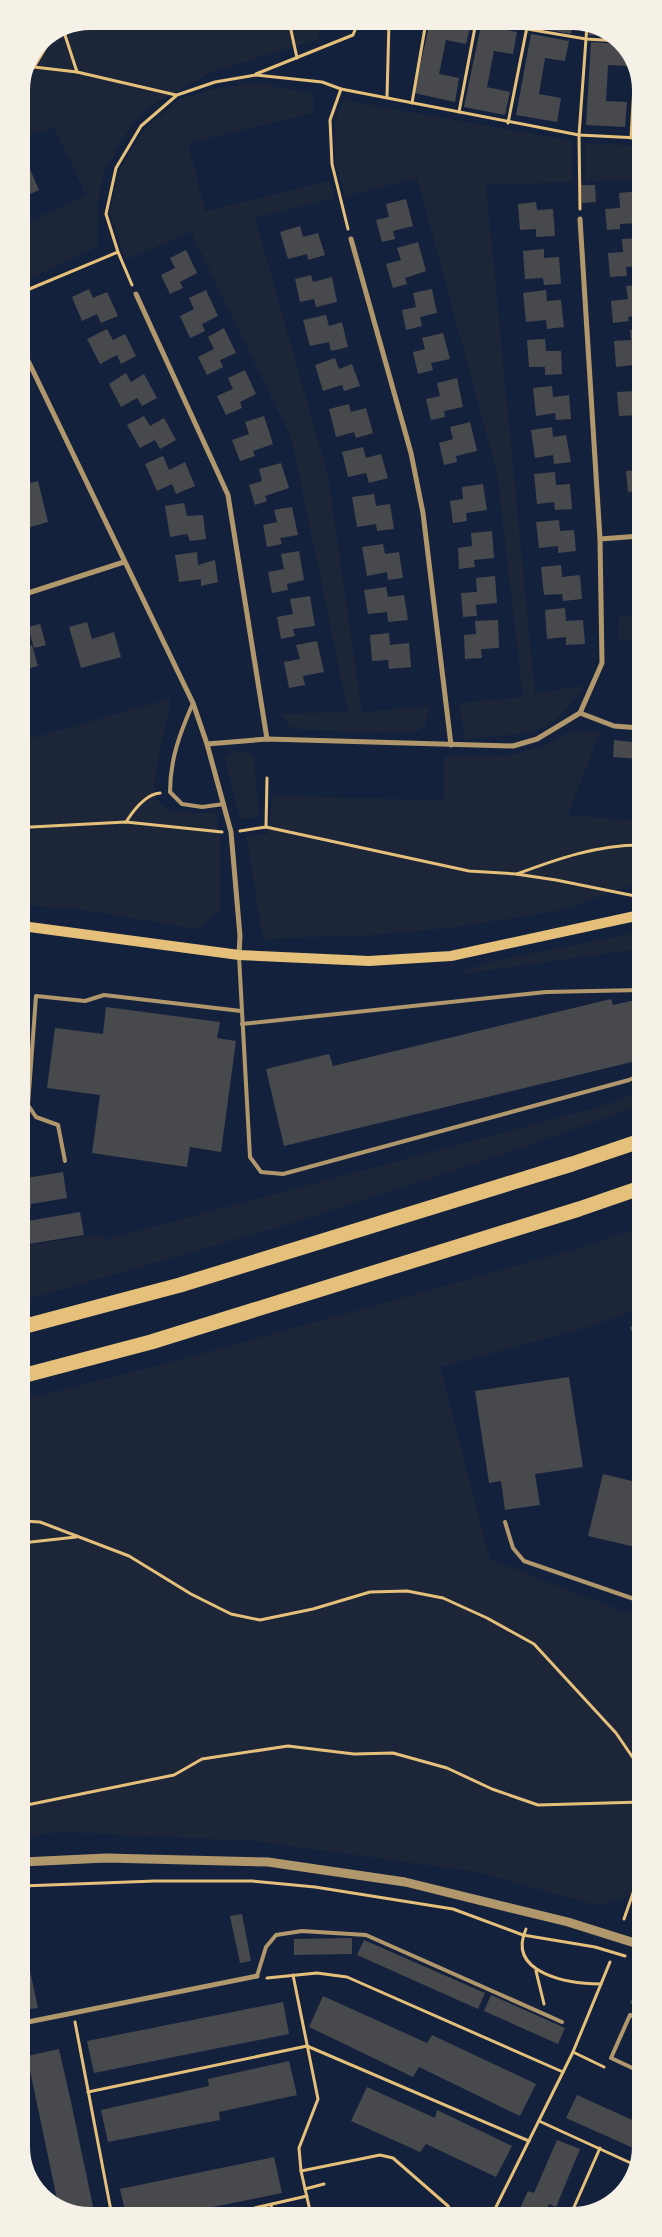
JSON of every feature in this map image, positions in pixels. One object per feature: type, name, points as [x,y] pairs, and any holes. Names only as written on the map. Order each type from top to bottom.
[{"type":"highway","points":[[30,1325],[180,1284],[572,1164],[632,1144]]},
{"type":"highway","points":[[30,1374],[160,1339],[570,1212],[632,1191]]},
{"type":"main road","points":[[30,927],[239,955],[369,961],[451,956],[632,917]]},
{"type":"street","points":[[207,744],[267,739],[513,746],[537,739],[580,713],[602,663],[600,539],[580,219]]},
{"type":"street","points":[[351,239],[411,453],[423,513],[452,745]]},
{"type":"street","points":[[136,294],[228,494],[267,739]]},
{"type":"street","points":[[30,365],[193,702],[207,744],[231,832],[240,936],[239,955]]},
{"type":"street","points":[[600,539],[632,537]]},
{"type":"street","points":[[30,592],[124,562]]},
{"type":"street","points":[[580,713],[614,726],[632,727]]},
{"type":"street","points":[[30,1862],[106,1858],[268,1862],[405,1882],[568,1922],[632,1942]]},
{"type":"street","points":[[30,2022],[257,1976]]},
{"type":"lane","points":[[193,702],[177,740],[170,771],[170,792],[182,804],[202,807],[224,804]]},
{"type":"lane","points":[[239,955],[250,1157],[261,1172],[283,1174],[632,1079]]},
{"type":"lane","points":[[242,1024],[546,992],[632,990]]},
{"type":"lane","points":[[30,1078],[36,996],[85,1001],[104,995],[241,1011]]},
{"type":"lane","points":[[30,1108],[36,1117],[58,1126],[65,1161]]},
{"type":"lane","points":[[506,1522],[512,1548],[524,1561],[632,1598]]},
{"type":"lane","points":[[257,1976],[266,1947],[276,1935],[302,1931],[366,1935],[562,2022]]},
{"type":"lane","points":[[632,2016],[630,2015],[611,2058],[632,2068]]},
{"type":"path","points":[[291,30],[297,58]]},
{"type":"path","points":[[136,294],[118,252],[106,214],[116,168],[141,126],[177,95],[215,82],[256,75],[353,34],[355,30]]},
{"type":"path","points":[[387,97],[389,30]]},
{"type":"path","points":[[412,103],[425,30]]},
{"type":"path","points":[[459,112],[474,30]]},
{"type":"path","points":[[508,122],[527,30]]},
{"type":"path","points":[[533,30],[586,39],[605,40]]},
{"type":"path","points":[[580,219],[579,135],[587,32]]},
{"type":"path","points":[[65,36],[77,72]]},
{"type":"path","points":[[35,67],[77,72],[177,95]]},
{"type":"path","points":[[256,75],[322,82],[341,88],[412,103],[579,135],[631,138],[632,121]]},
{"type":"path","points":[[341,88],[330,120],[332,164],[351,239]]},
{"type":"path","points":[[30,289],[118,252]]},
{"type":"path","points":[[266,827],[267,778]]},
{"type":"path","points":[[126,822],[134,808],[155,793],[170,792]]},
{"type":"path","points":[[30,827],[126,822],[219,833],[266,827],[469,871],[516,874],[632,896]]},
{"type":"path","points":[[516,874],[551,861],[614,845],[632,845]]},
{"type":"path","points":[[30,1521],[40,1522],[129,1556],[191,1594],[231,1614],[260,1620],[313,1609],[370,1592],[407,1591],[443,1598],[487,1618],[534,1644],[616,1733],[632,1756]]},
{"type":"path","points":[[30,1542],[77,1537]]},
{"type":"path","points":[[30,1804],[174,1775],[202,1759],[288,1746],[354,1754],[393,1753],[447,1768],[492,1789],[538,1805],[632,1802]]},
{"type":"path","points":[[30,1886],[145,1881],[252,1881],[315,1887],[453,1909],[523,1935],[595,1947],[632,1958]]},
{"type":"path","points":[[624,1919],[632,1897]]},
{"type":"path","points":[[526,1929],[523,1935],[526,1962],[536,1970],[558,1978],[601,1984]]},
{"type":"path","points":[[496,2207],[563,2072],[610,1962]]},
{"type":"path","points":[[536,1970],[543,1992],[545,2014]]},
{"type":"path","points":[[257,1976],[268,1978],[317,1973],[347,1977],[563,2072]]},
{"type":"path","points":[[293,1975],[318,2099],[299,2148],[301,2172],[309,2207]]},
{"type":"path","points":[[74,2014],[110,2207]]},
{"type":"path","points":[[88,2092],[307,2046],[529,2141]]},
{"type":"path","points":[[539,2121],[630,2162]]},
{"type":"path","points":[[575,2207],[600,2148]]},
{"type":"path","points":[[301,2172],[380,2155],[393,2158],[449,2207]]},
{"type":"path","points":[[305,2189],[324,2184]]},
{"type":"path","points":[[262,2207],[307,2196]]},
{"type":"shaded area","points":[[90,30],[320,30],[319,39],[212,72],[143,110],[122,140],[103,175],[98,204],[98,247],[30,278],[30,221],[86,195],[54,128],[30,135],[31,78],[40,57],[57,40],[67,35],[78,31]]},
{"type":"shaded area","points":[[259,83],[313,94],[313,113],[188,143],[205,211],[329,181],[335,198],[255,218],[328,476],[362,712],[429,706],[425,725],[414,733],[305,730],[290,727],[280,714],[348,712],[292,440],[191,232],[126,260],[110,213],[120,169],[145,128],[180,99],[213,89]]},
{"type":"shaded area","points":[[343,100],[572,141],[573,182],[486,185],[535,694],[584,685],[564,712],[554,721],[541,728],[508,735],[465,739],[459,703],[523,697],[497,473],[417,178],[345,196],[336,162],[335,122]]},
{"type":"shaded area","points":[[585,143],[632,146],[632,180],[585,182]]},
{"type":"shaded area","points":[[632,615],[632,641],[618,640],[619,616]]},
{"type":"shaded area","points":[[171,698],[154,782],[156,799],[171,812],[216,813],[220,838],[220,910],[198,929],[78,909],[30,906],[30,739]]},
{"type":"shaded area","points":[[572,730],[600,732],[568,815],[632,820],[632,885],[563,910],[450,928],[374,935],[263,939],[246,835],[268,834],[273,796],[443,800],[445,755],[509,756],[546,745]]},
{"type":"shaded area","points":[[234,751],[246,751],[254,759],[259,817],[240,819],[225,758]]},
{"type":"shaded area","points":[[632,934],[632,950],[454,975],[488,962]]},
{"type":"shaded area","points":[[632,1094],[632,1108],[522,1148],[296,1222],[30,1299],[30,1245],[95,1235],[108,1239],[609,1104]]},
{"type":"shaded area","points":[[632,1230],[632,1311],[586,1328],[440,1367],[490,1559],[632,1615],[632,1894],[599,1906],[477,1872],[255,1841],[61,1832],[30,1836],[30,1398],[172,1362],[580,1248]]},
{"type":"building","points":[[428,30],[469,30],[466,44],[446,40],[439,74],[459,78],[455,102],[414,93]]},
{"type":"building","points":[[480,30],[517,32],[513,54],[494,51],[487,87],[510,92],[505,115],[464,107]]},
{"type":"building","points":[[549,30],[572,30],[571,34]]},
{"type":"building","points":[[531,34],[569,41],[565,61],[545,58],[539,94],[561,98],[557,122],[516,115]]},
{"type":"building","points":[[591,42],[609,43],[617,51],[627,66],[608,65],[606,101],[627,102],[625,127],[586,125]]},
{"type":"building","points":[[30,170],[39,190],[30,194]]},
{"type":"building","points":[[581,185],[595,185],[596,202],[582,203]]},
{"type":"building","points":[[632,192],[632,223],[620,224],[620,229],[607,230],[605,209],[620,208],[619,193]]},
{"type":"building","points":[[406,199],[413,226],[393,231],[395,239],[382,242],[376,220],[389,217],[386,204]]},
{"type":"building","points":[[536,202],[537,210],[553,209],[555,236],[536,237],[536,229],[520,230],[518,204]]},
{"type":"building","points":[[300,226],[303,237],[318,233],[325,255],[308,260],[307,254],[288,259],[280,232]]},
{"type":"building","points":[[632,238],[632,267],[626,267],[627,276],[610,277],[608,253],[623,252],[622,239]]},
{"type":"building","points":[[418,242],[426,271],[405,278],[407,284],[393,288],[386,264],[401,260],[397,248]]},
{"type":"building","points":[[544,249],[544,258],[559,257],[561,284],[544,285],[543,278],[525,279],[523,251]]},
{"type":"building","points":[[186,250],[197,273],[180,282],[183,288],[170,294],[161,275],[175,268],[170,258]]},
{"type":"building","points":[[311,275],[313,282],[332,277],[337,302],[316,307],[314,299],[300,302],[295,279]]},
{"type":"building","points":[[626,286],[632,286],[632,316],[628,317],[629,321],[613,323],[611,301],[628,299]]},
{"type":"building","points":[[89,289],[93,298],[107,292],[118,316],[101,323],[97,314],[82,321],[72,297]]},
{"type":"building","points":[[432,289],[437,313],[420,317],[422,326],[406,330],[402,310],[416,307],[413,293]]},
{"type":"building","points":[[206,290],[218,316],[202,324],[205,331],[190,338],[180,316],[194,309],[189,298]]},
{"type":"building","points":[[546,290],[547,301],[561,300],[564,327],[547,329],[546,320],[526,322],[523,293]]},
{"type":"building","points":[[326,315],[329,326],[342,322],[348,347],[331,351],[329,342],[310,346],[303,320]]},
{"type":"building","points":[[224,328],[236,353],[220,360],[223,367],[207,375],[198,357],[214,349],[208,337]]},
{"type":"building","points":[[107,329],[113,340],[125,334],[136,356],[121,364],[117,355],[100,364],[87,339]]},
{"type":"building","points":[[630,330],[632,330],[632,365],[616,367],[614,341],[631,340]]},
{"type":"building","points":[[443,333],[450,359],[431,363],[433,370],[418,374],[413,352],[425,349],[422,338]]},
{"type":"building","points":[[545,339],[546,351],[561,351],[562,374],[545,375],[545,367],[529,367],[527,340]]},
{"type":"building","points":[[335,358],[339,369],[352,364],[360,386],[344,391],[342,385],[323,391],[315,365]]},
{"type":"building","points":[[245,370],[256,394],[240,402],[242,408],[226,415],[217,396],[233,389],[228,378]]},
{"type":"building","points":[[126,373],[131,382],[144,374],[157,398],[142,406],[137,398],[121,407],[109,384]]},
{"type":"building","points":[[457,378],[463,407],[444,411],[445,417],[431,420],[426,399],[440,396],[437,383]]},
{"type":"building","points":[[552,386],[553,397],[569,395],[571,419],[556,420],[555,413],[536,416],[533,388]]},
{"type":"building","points":[[632,391],[632,415],[619,416],[617,392]]},
{"type":"building","points":[[349,404],[351,412],[366,408],[373,433],[356,438],[354,432],[336,437],[329,409]]},
{"type":"building","points":[[144,416],[150,426],[164,418],[176,440],[160,449],[155,440],[140,448],[127,425]]},
{"type":"building","points":[[264,416],[273,444],[253,451],[255,456],[240,461],[232,440],[249,434],[245,422]]},
{"type":"building","points":[[470,422],[477,451],[456,456],[457,462],[444,465],[439,443],[453,439],[450,427]]},
{"type":"building","points":[[552,427],[553,437],[566,435],[571,462],[554,464],[553,455],[535,458],[531,430]]},
{"type":"building","points":[[363,447],[366,458],[381,454],[388,478],[369,483],[366,473],[348,477],[342,452]]},
{"type":"building","points":[[163,456],[169,470],[185,462],[195,486],[176,494],[172,484],[157,491],[145,464]]},
{"type":"building","points":[[281,463],[289,488],[265,496],[267,501],[255,505],[249,485],[262,481],[259,469]]},
{"type":"building","points":[[626,471],[632,471],[632,492],[628,492]]},
{"type":"building","points":[[555,472],[556,485],[570,484],[572,509],[555,510],[554,502],[537,504],[534,474]]},
{"type":"building","points":[[38,481],[48,522],[30,527],[30,483]]},
{"type":"building","points":[[483,484],[487,510],[466,513],[467,521],[453,523],[450,501],[463,499],[462,487]]},
{"type":"building","points":[[374,494],[376,506],[390,504],[394,529],[377,531],[376,524],[357,527],[352,497]]},
{"type":"building","points":[[184,503],[187,516],[203,515],[206,539],[190,541],[187,534],[170,537],[165,506]]},
{"type":"building","points":[[292,507],[298,535],[280,538],[282,544],[267,547],[263,525],[277,522],[274,510]]},
{"type":"building","points":[[559,520],[560,531],[574,530],[576,551],[558,553],[558,546],[539,548],[536,522]]},
{"type":"building","points":[[492,531],[494,558],[474,560],[475,567],[459,569],[458,548],[472,546],[471,533]]},
{"type":"building","points":[[383,544],[385,554],[399,552],[403,578],[388,580],[387,572],[367,576],[362,547]]},
{"type":"building","points":[[299,551],[304,580],[287,584],[288,590],[272,593],[268,572],[284,569],[281,554]]},
{"type":"building","points":[[197,552],[198,565],[215,560],[218,582],[201,586],[201,579],[179,582],[175,555]]},
{"type":"building","points":[[561,565],[562,577],[580,575],[582,599],[563,601],[562,594],[544,595],[541,567]]},
{"type":"building","points":[[495,576],[497,603],[476,605],[477,616],[463,617],[461,593],[477,592],[476,578]]},
{"type":"building","points":[[386,587],[388,597],[404,595],[408,620],[388,622],[387,612],[368,614],[364,590]]},
{"type":"building","points":[[310,596],[315,626],[293,629],[295,636],[281,639],[277,617],[293,614],[290,599]]},
{"type":"building","points":[[565,608],[566,621],[583,620],[585,644],[566,645],[566,637],[547,639],[545,610]]},
{"type":"building","points":[[498,620],[499,648],[481,649],[482,658],[465,659],[464,635],[476,634],[475,621]]},
{"type":"building","points":[[87,622],[92,639],[114,632],[121,657],[81,668],[69,627]]},
{"type":"building","points":[[40,624],[46,645],[34,648],[30,626]]},
{"type":"building","points":[[389,633],[390,645],[409,643],[411,667],[389,669],[388,660],[372,661],[370,635]]},
{"type":"building","points":[[317,641],[324,672],[303,676],[305,685],[289,688],[284,662],[300,659],[296,645]]},
{"type":"building","points":[[32,645],[38,666],[30,668],[30,646]]},
{"type":"building","points":[[614,740],[632,742],[632,758],[613,757]]},
{"type":"building","points":[[611,999],[613,1005],[632,1001],[632,1062],[284,1146],[266,1069],[329,1054],[333,1066]]},
{"type":"building","points":[[106,1007],[220,1022],[217,1038],[236,1041],[221,1152],[190,1147],[187,1167],[92,1153],[100,1095],[47,1088],[55,1028],[103,1034]]},
{"type":"building","points":[[63,1172],[67,1198],[31,1204],[31,1208],[30,1177]]},
{"type":"building","points":[[80,1212],[84,1235],[30,1244],[30,1221]]},
{"type":"building","points":[[569,1377],[583,1467],[535,1474],[540,1505],[505,1510],[501,1481],[489,1483],[475,1391]]},
{"type":"building","points":[[603,1474],[632,1481],[632,1546],[588,1536]]},
{"type":"building","points":[[242,1914],[251,1961],[240,1963],[230,1916]]},
{"type":"building","points":[[352,1938],[352,1954],[294,1955],[294,1939]]},
{"type":"building","points":[[364,1940],[485,1993],[478,2009],[357,1955]]},
{"type":"building","points":[[30,1971],[38,2008],[30,2009]]},
{"type":"building","points":[[491,1995],[565,2028],[558,2044],[484,2011]]},
{"type":"building","points":[[323,1996],[427,2043],[432,2035],[536,2084],[520,2116],[419,2067],[413,2077],[309,2027]]},
{"type":"building","points":[[283,2002],[289,2034],[94,2073],[87,2041]]},
{"type":"building","points":[[59,2049],[93,2207],[75,2205],[56,2196],[30,2070],[30,2055]]},
{"type":"building","points":[[289,2061],[297,2095],[219,2112],[220,2120],[108,2142],[101,2110],[209,2086],[208,2079]]},
{"type":"building","points":[[367,2087],[435,2118],[437,2110],[512,2146],[496,2177],[426,2144],[420,2152],[351,2121]]},
{"type":"building","points":[[577,2095],[632,2120],[632,2147],[566,2118]]},
{"type":"building","points":[[557,2140],[580,2149],[556,2207],[549,2204],[548,2207],[521,2207],[528,2191],[534,2193]]},
{"type":"building","points":[[274,2157],[282,2193],[213,2207],[124,2207],[120,2189]]}]
